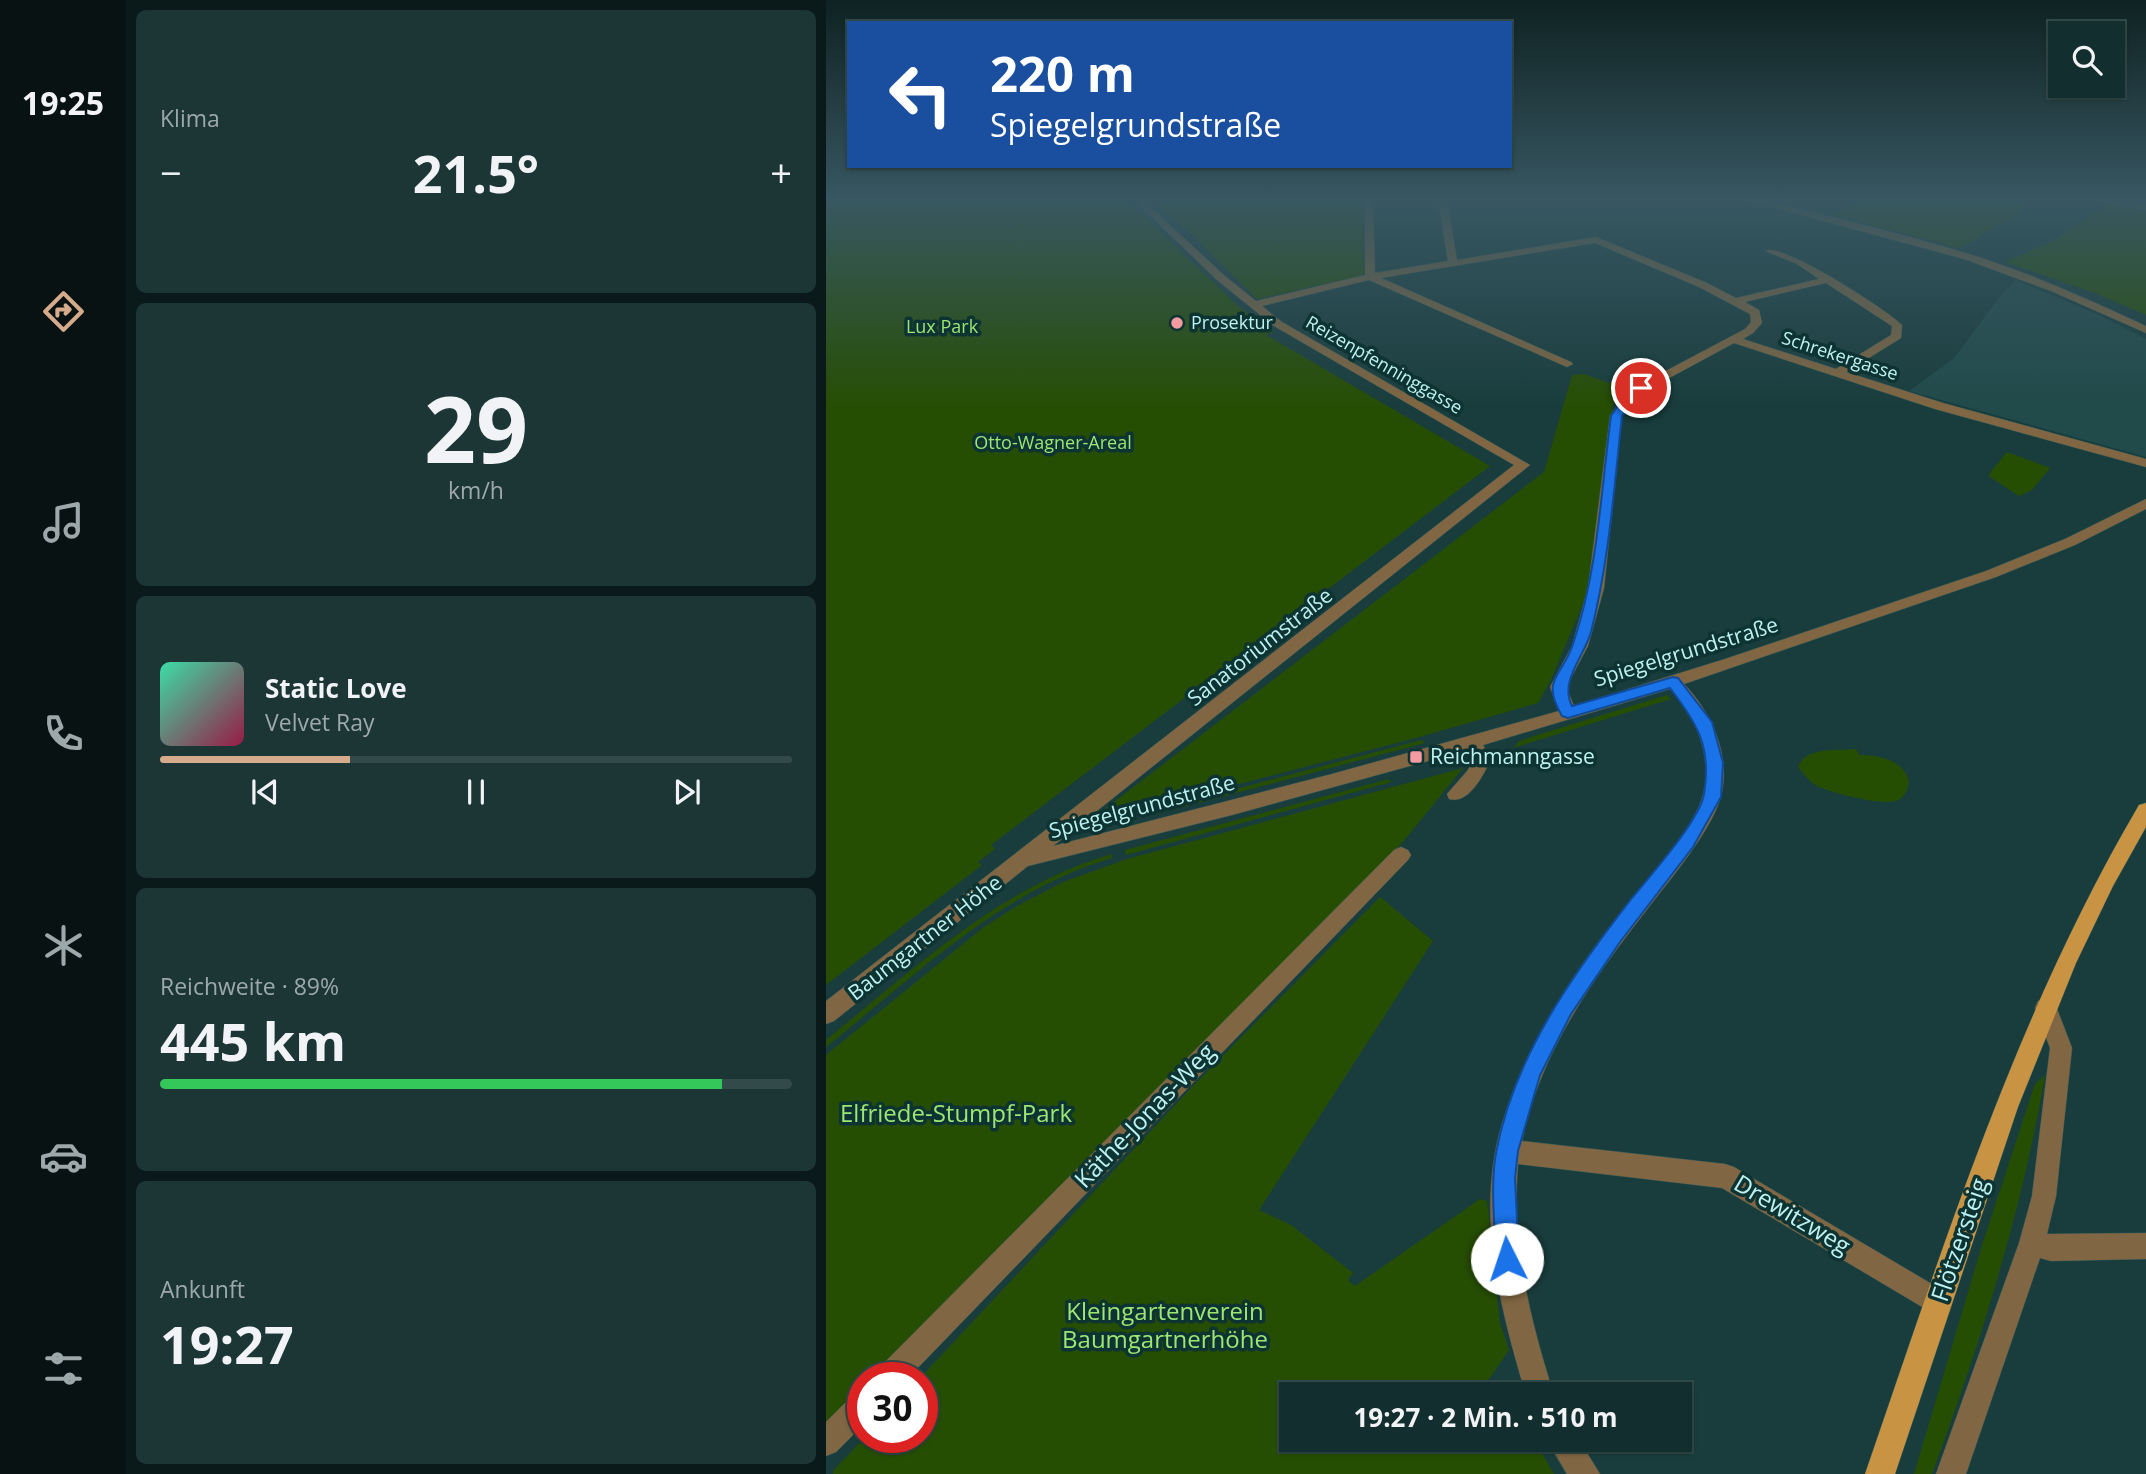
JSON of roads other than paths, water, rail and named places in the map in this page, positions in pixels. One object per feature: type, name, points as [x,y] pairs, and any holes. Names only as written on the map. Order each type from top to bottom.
[{"type":"main road","name":"Flötzersteig","points":[[1880,1474],[1989,1154],[2046,1008],[2100,892],[2146,810]]},
{"type":"street","name":"Reizenpfenninggasse","points":[[1214,269],[1278,324],[1523,465]]},
{"type":"street","points":[[1370,269],[1370,277]]},
{"type":"street","points":[[1254,305],[1370,277],[1419,269]]},
{"type":"street","name":"Schrekergasse","points":[[1665,269],[1737,301],[1755,312],[1758,319],[1753,328],[1735,340]]},
{"type":"street","points":[[1811,269],[1887,316],[1898,328],[1897,336],[1837,373]]},
{"type":"street","points":[[1997,269],[2065,292],[2146,330]]},
{"type":"street","points":[[1370,277],[1567,364]]},
{"type":"street","points":[[1737,301],[1829,280]]},
{"type":"street","points":[[2065,292],[2092,297],[2146,319]]},
{"type":"street","points":[[1568,712],[1560,698],[1558,687],[1580,646],[1596,588],[1616,416],[1630,395],[1735,340]]},
{"type":"street","name":"Schrekergasse","points":[[1735,340],[1939,406],[2146,463]]},
{"type":"street","name":"Sanatoriumstraße","points":[[1024,861],[1523,465]]},
{"type":"street","name":"Spiegelgrundstraße","points":[[1024,861],[1473,742],[1673,682],[2011,565],[2093,531],[2146,503]]},
{"type":"street","points":[[1536,1382],[1522,1340],[1509,1281],[1504,1178],[1507,1151],[1530,1073],[1564,1008],[1613,937],[1687,842],[1712,797],[1715,763],[1704,722],[1673,682]]},
{"type":"street","points":[[1456,794],[1475,774],[1482,759],[1473,742]]},
{"type":"street","name":"Käthe-Jonas-Weg","points":[[905,1362],[1401,855]]},
{"type":"street","name":"Baumgartner Höhe","points":[[826,1014],[1024,861]]},
{"type":"street","points":[[1951,1474],[2032,1243],[2044,1196],[2061,1048],[2046,1008]]},
{"type":"street","name":"Drewitzweg","points":[[1507,1151],[1725,1176],[1938,1302]]},
{"type":"street","points":[[2032,1243],[2051,1248],[2146,1246]]},
{"type":"street","points":[[826,1442],[847,1421]]},
{"type":"street","points":[[1569,1452],[1585,1474]]},
{"type":"place","name":"Prosektur","points":[[1177,323]]},
{"type":"place","name":"Reichmanngasse","points":[[1416,757]]},
{"type":"park label","name":"Lux Park","points":[[942,327]]},
{"type":"park label","name":"Otto-Wagner-Areal","points":[[1053,443]]},
{"type":"park label","name":"Elfriede-Stumpf-Park","points":[[956,1114]]},
{"type":"park label","name":"Kleingartenverein Baumgartnerhöhe","points":[[1165,1326]]}]
